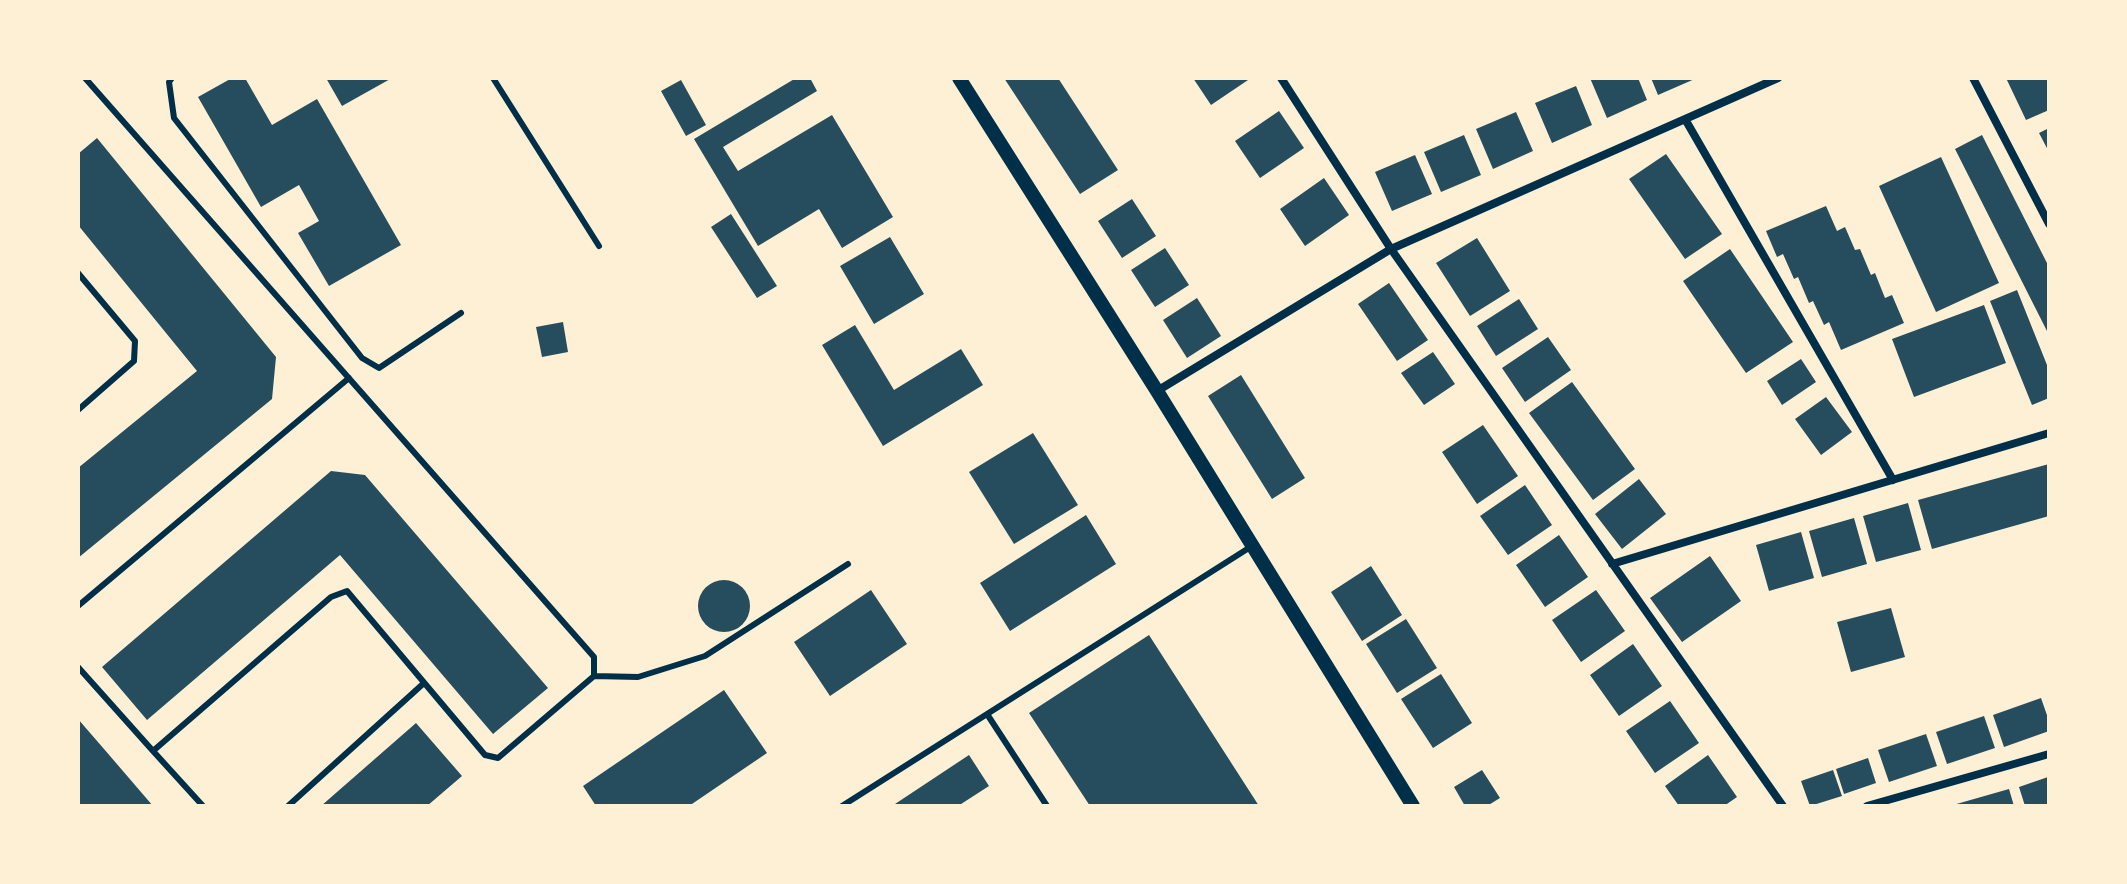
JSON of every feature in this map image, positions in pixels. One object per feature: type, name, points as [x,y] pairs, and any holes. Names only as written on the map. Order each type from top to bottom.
[{"type":"street","points":[[959,78],[1413,806]]},
{"type":"street","points":[[1281,78],[1391,249],[1783,806]]},
{"type":"street","points":[[1157,391],[1391,249],[1778,78]]},
{"type":"street","points":[[1973,78],[2049,224]]},
{"type":"street","points":[[1685,119],[1893,480]]},
{"type":"street","points":[[1612,564],[2049,433]]},
{"type":"street","points":[[1867,806],[2049,754]]},
{"type":"lane","points":[[172,78],[169,82],[174,118],[362,358],[379,368],[461,313]]},
{"type":"lane","points":[[493,78],[599,246]]},
{"type":"lane","points":[[82,79],[594,657],[594,676]]},
{"type":"lane","points":[[78,273],[135,341],[134,361],[78,410]]},
{"type":"lane","points":[[78,606],[349,378]]},
{"type":"lane","points":[[842,806],[1252,546]]},
{"type":"lane","points":[[153,751],[331,597],[347,591],[485,755],[498,758],[594,676],[638,677],[705,656],[848,564]]},
{"type":"lane","points":[[78,667],[203,806]]},
{"type":"lane","points":[[288,806],[424,683]]},
{"type":"lane","points":[[987,714],[1047,806]]},
{"type":"building","points":[[232,78],[245,78],[272,125],[317,99],[401,245],[329,286],[298,233],[319,221],[299,185],[261,207],[198,97]]},
{"type":"building","points":[[326,78],[392,78],[342,106]]},
{"type":"building","points":[[796,78],[810,78],[817,91],[723,147],[738,171],[832,115],[893,217],[842,248],[819,209],[758,246],[694,139]]},
{"type":"building","points":[[1004,78],[1058,78],[1118,170],[1080,194]]},
{"type":"building","points":[[1193,78],[1251,78],[1211,105]]},
{"type":"building","points":[[1590,78],[1638,78],[1647,100],[1607,118]]},
{"type":"building","points":[[1651,78],[1697,78],[1658,95]]},
{"type":"building","points":[[2006,78],[2049,78],[2049,110],[2026,120]]},
{"type":"building","points":[[681,80],[706,125],[686,136],[661,91]]},
{"type":"building","points":[[1576,86],[1592,125],[1552,143],[1535,103]]},
{"type":"building","points":[[1279,111],[1304,148],[1260,178],[1235,141]]},
{"type":"building","points":[[1516,112],[1533,151],[1493,169],[1476,129]]},
{"type":"building","points":[[2049,128],[2049,152],[2039,133]]},
{"type":"building","points":[[1464,135],[1481,175],[1441,192],[1424,152]]},
{"type":"building","points":[[1982,135],[2049,267],[2049,335],[1955,149]]},
{"type":"building","points":[[97,138],[276,357],[272,399],[78,558],[78,468],[197,371],[78,225],[78,154]]},
{"type":"building","points":[[1666,154],[1722,234],[1685,259],[1629,179]]},
{"type":"building","points":[[1415,155],[1432,194],[1392,211],[1375,172]]},
{"type":"building","points":[[1941,157],[1999,283],[1936,312],[1879,186]]},
{"type":"building","points":[[1324,178],[1349,215],[1305,246],[1280,209]]},
{"type":"building","points":[[1132,199],[1156,236],[1122,258],[1098,221]]},
{"type":"building","points":[[1826,206],[1837,231],[1845,227],[1855,250],[1860,249],[1871,275],[1875,273],[1885,298],[1892,295],[1904,323],[1841,350],[1829,322],[1824,325],[1813,301],[1809,303],[1798,277],[1794,279],[1783,254],[1777,257],[1766,231]]},
{"type":"building","points":[[731,214],[777,286],[757,298],[711,227]]},
{"type":"building","points":[[890,237],[924,294],[874,324],[840,266]]},
{"type":"building","points":[[1477,238],[1510,291],[1470,316],[1436,263]]},
{"type":"building","points":[[1165,248],[1189,285],[1155,307],[1131,270]]},
{"type":"building","points":[[1730,249],[1793,342],[1746,373],[1683,281]]},
{"type":"building","points":[[1389,283],[1428,340],[1397,361],[1358,304]]},
{"type":"building","points":[[2017,290],[2049,370],[2049,398],[2032,405],[1990,301]]},
{"type":"building","points":[[1197,298],[1221,336],[1187,358],[1163,320]]},
{"type":"building","points":[[1519,299],[1538,329],[1496,356],[1477,326]]},
{"type":"building","points":[[1984,305],[2006,363],[1914,397],[1892,339]]},
{"type":"building","points":[[563,322],[568,352],[542,357],[536,327]]},
{"type":"building","points":[[855,325],[894,390],[961,349],[983,385],[883,446],[822,345]]},
{"type":"building","points":[[1548,337],[1571,370],[1525,402],[1502,368]]},
{"type":"building","points":[[1433,352],[1455,384],[1424,405],[1401,373]]},
{"type":"building","points":[[1801,359],[1816,382],[1782,405],[1767,381]]},
{"type":"building","points":[[1241,375],[1305,478],[1272,499],[1208,396]]},
{"type":"building","points":[[1572,382],[1635,469],[1593,500],[1529,413]]},
{"type":"building","points":[[1826,397],[1852,432],[1821,455],[1795,419]]},
{"type":"building","points":[[1483,425],[1518,476],[1477,504],[1442,452]]},
{"type":"building","points":[[1033,433],[1078,505],[1014,544],[969,472]]},
{"type":"building","points":[[2049,464],[2049,516],[1932,549],[1918,500]]},
{"type":"building","points":[[331,471],[365,475],[548,688],[493,734],[340,555],[147,720],[102,667]]},
{"type":"building","points":[[1639,479],[1666,514],[1622,549],[1595,514]]},
{"type":"building","points":[[1525,485],[1552,525],[1508,555],[1480,516]]},
{"type":"building","points":[[1908,503],[1921,550],[1876,562],[1863,516]]},
{"type":"building","points":[[1086,515],[1116,564],[1010,631],[980,583]]},
{"type":"building","points":[[1854,518],[1867,564],[1822,577],[1809,531]]},
{"type":"building","points":[[1801,532],[1814,578],[1769,591],[1756,545]]},
{"type":"building","points":[[1559,535],[1588,577],[1545,607],[1516,565]]},
{"type":"building","points":[[1710,556],[1741,601],[1682,642],[1650,598]]},
{"type":"building","points":[[1371,566],[1402,615],[1362,641],[1331,592]]},
{"type":"building","points":[[724,580],[742,588],[750,606],[742,624],[724,632],[706,624],[698,606],[706,588]]},
{"type":"building","points":[[871,590],[907,644],[830,696],[794,642]]},
{"type":"building","points":[[1596,590],[1625,631],[1581,662],[1552,620]]},
{"type":"building","points":[[1891,608],[1905,657],[1851,672],[1837,622]]},
{"type":"building","points":[[1406,619],[1437,668],[1397,693],[1366,644]]},
{"type":"building","points":[[1149,635],[1259,806],[1090,806],[1029,713]]},
{"type":"building","points":[[1633,644],[1662,686],[1619,716],[1590,675]]},
{"type":"building","points":[[1441,674],[1472,723],[1433,748],[1401,699]]},
{"type":"building","points":[[724,690],[767,753],[689,806],[596,806],[583,786]]},
{"type":"building","points":[[2041,698],[2049,731],[2004,747],[1993,715]]},
{"type":"building","points":[[1670,701],[1699,743],[1655,773],[1626,731]]},
{"type":"building","points":[[1984,716],[1995,748],[1947,764],[1936,732]]},
{"type":"building","points":[[78,719],[104,749],[153,806],[78,806]]},
{"type":"building","points":[[416,723],[462,776],[427,806],[321,806]]},
{"type":"building","points":[[1926,734],[1937,766],[1889,782],[1878,750]]},
{"type":"building","points":[[969,755],[989,786],[958,806],[892,806]]},
{"type":"building","points":[[1708,755],[1737,797],[1724,806],[1679,806],[1665,786]]},
{"type":"building","points":[[1868,758],[1876,783],[1844,794],[1836,769]]},
{"type":"building","points":[[1482,770],[1500,798],[1487,806],[1465,806],[1454,787]]},
{"type":"building","points":[[1833,770],[1842,796],[1810,806],[1801,781]]},
{"type":"building","points":[[2048,777],[2049,806],[2025,806],[2019,787]]},
{"type":"building","points":[[2009,789],[2014,806],[1953,806],[1953,805]]}]
